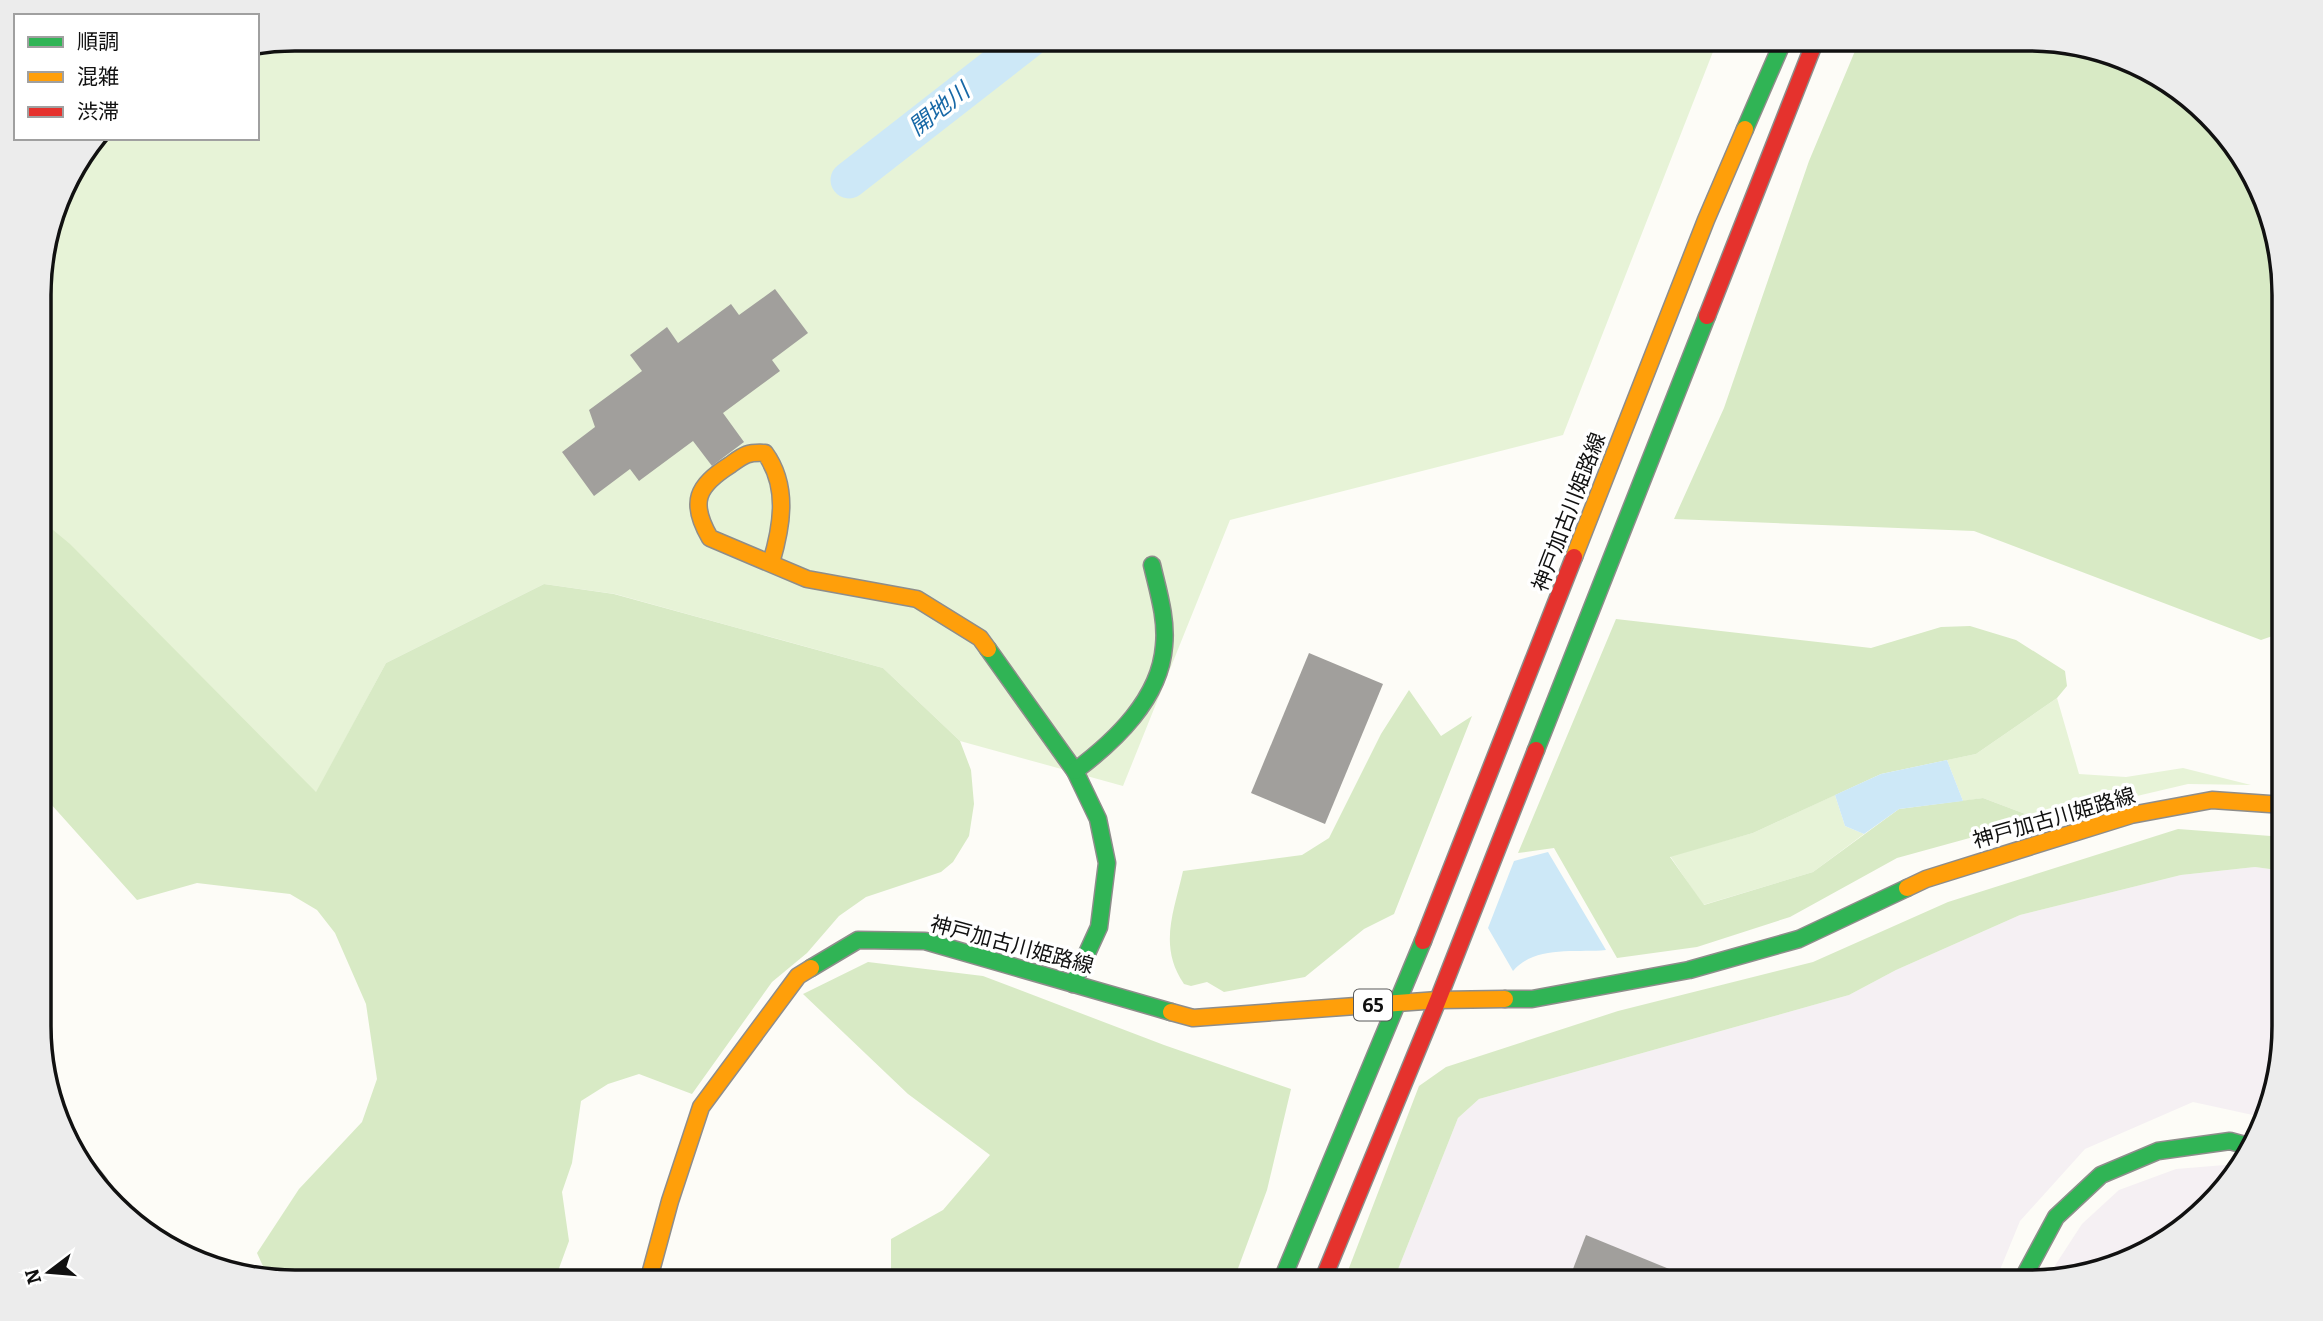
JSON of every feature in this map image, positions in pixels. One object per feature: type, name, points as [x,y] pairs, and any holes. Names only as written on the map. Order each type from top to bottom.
[{"type":"main road","name":"神戸加古川姫路線","points":[[1286,1270],[1399,1003],[1706,220],[1778,51]]},
{"type":"main road","points":[[1327,1270],[1438,1000],[1811,51]]},
{"type":"main road","points":[[771,563],[780,531],[781,495],[774,462],[765,453],[749,452],[708,479],[698,496],[701,523],[710,538],[807,579],[916,599],[980,638],[1075,771],[1098,819],[1107,863],[1099,928],[1073,984]]},
{"type":"main road","points":[[1075,771],[1126,728],[1149,693],[1163,655],[1161,607],[1152,565]]},
{"type":"main road","name":"神戸加古川姫路線","points":[[651,1270],[670,1201],[701,1107],[798,976],[858,940],[925,941],[1193,1018],[1438,1000],[1532,999],[1689,970],[1799,939],[1926,879],[2130,815],[2211,800],[2272,804]]},
{"type":"main road","points":[[2027,1270],[2056,1217],[2101,1175],[2158,1151],[2230,1141],[2242,1144]]},
{"type":"shaded area","points":[[2255,867],[2272,869],[2272,1042],[2268,1074],[2255,1116],[2193,1102],[2085,1149],[2020,1221],[2000,1270],[1398,1270],[1458,1118],[1479,1099],[1849,995],[1896,970],[2020,915],[2181,875]]},
{"type":"shaded area","points":[[2229,1165],[2189,1210],[2164,1229],[2107,1257],[2054,1269],[2082,1224],[2119,1190],[2176,1169]]},
{"type":"green space","points":[[295,51],[1713,51],[1563,435],[1230,520],[1123,786],[960,741],[883,668],[615,594],[544,584],[386,663],[316,793],[51,567],[51,295],[53,263],[69,201],[83,173],[106,140],[259,140],[259,54]]},
{"type":"green space","points":[[1855,51],[2028,51],[2091,59],[2122,69],[2150,83],[2177,101],[2212,134],[2231,159],[2259,216],[2268,247],[2272,279],[2272,636],[2261,640],[1974,531],[1674,519],[1724,408],[1809,161]]},
{"type":"green space","points":[[51,528],[70,544],[316,792],[386,663],[544,584],[614,594],[883,668],[960,741],[971,770],[974,804],[969,836],[953,862],[941,872],[866,897],[839,916],[807,953],[772,982],[692,1094],[639,1074],[608,1084],[581,1101],[572,1163],[562,1192],[569,1241],[558,1270],[264,1268],[257,1253],[299,1189],[362,1122],[377,1079],[366,1004],[335,933],[317,910],[290,894],[197,883],[137,900],[51,804]]},
{"type":"green space","points":[[1616,619],[1871,648],[1941,627],[1970,626],[2016,640],[2065,671],[2067,686],[2057,698],[1976,754],[1881,774],[1753,833],[1670,857],[1704,905],[1813,872],[1899,809],[1983,798],[2039,819],[1897,858],[1790,917],[1697,947],[1617,958],[1554,848],[1518,853]]},
{"type":"green space","points":[[1409,690],[1441,736],[1472,716],[1394,914],[1364,929],[1305,977],[1224,992],[1207,982],[1191,986],[1184,984],[1176,970],[1170,942],[1170,929],[1183,871],[1302,855],[1329,838],[1381,734]]},
{"type":"green space","points":[[2057,698],[2079,774],[2126,777],[2183,768],[2251,785],[2188,784],[2039,819],[1983,798],[1963,801],[1947,760],[1976,754]]},
{"type":"green space","points":[[1835,795],[1845,826],[1864,834],[1813,872],[1703,905],[1670,856],[1753,833]]},
{"type":"green space","points":[[2178,829],[2272,836],[2272,869],[2255,867],[2181,875],[2020,915],[1896,970],[1849,995],[1479,1099],[1458,1118],[1398,1270],[1350,1270],[1419,1086],[1446,1067],[1618,1011],[1813,962],[1948,902]]},
{"type":"green space","points":[[868,962],[983,976],[1164,1045],[1291,1089],[1267,1190],[1237,1270],[891,1270],[891,1239],[943,1210],[990,1155],[908,1094],[803,994]]},
{"type":"water","points":[[1947,760],[1963,801],[1899,809],[1864,834],[1845,826],[1835,795],[1881,774]]},
{"type":"water","points":[[1548,852],[1606,950],[1544,954],[1522,963],[1513,971],[1488,928],[1514,861]]},
{"type":"building","points":[[775,289],[808,333],[772,360],[780,371],[723,413],[744,442],[712,466],[693,441],[639,481],[630,469],[594,496],[562,452],[595,427],[589,410],[642,371],[630,355],[667,327],[678,343],[731,304],[739,315]]},
{"type":"building","points":[[1309,653],[1383,684],[1325,824],[1251,793]]},
{"type":"building","points":[[1586,1235],[1672,1270],[1573,1270]]},
{"type":"waterway","name":"開地川","points":[[849,180],[1015,51]]},
{"type":"traffic: fast","points":[[1745,129],[1779,51]]},
{"type":"traffic: fast","points":[[1536,750],[1707,316]]},
{"type":"traffic: fast","points":[[1075,771],[1120,732],[1145,701],[1154,684],[1161,665],[1165,636],[1152,565]]},
{"type":"traffic: fast","points":[[988,649],[1075,771],[1098,819],[1107,863],[1099,927],[1073,984]]},
{"type":"traffic: fast","points":[[1505,999],[1532,999],[1689,970],[1799,939],[1907,888]]},
{"type":"traffic: fast","points":[[811,968],[858,940],[925,941],[1171,1012]]},
{"type":"traffic: fast","points":[[1286,1270],[1423,941]]},
{"type":"traffic: fast","points":[[2027,1270],[2056,1217],[2101,1175],[2158,1151],[2230,1141],[2242,1144]]},
{"type":"traffic: slow","points":[[1574,557],[1706,220],[1745,129]]},
{"type":"traffic: slow","points":[[771,563],[780,521],[778,479],[765,453],[750,454],[710,480],[700,496],[700,514],[710,538],[807,579],[917,599],[980,638],[988,649]]},
{"type":"traffic: slow","points":[[1907,888],[1926,879],[2131,815],[2212,800],[2272,804]]},
{"type":"traffic: slow","points":[[651,1270],[670,1201],[701,1107],[798,976],[811,968]]},
{"type":"traffic: slow","points":[[1171,1012],[1193,1018],[1438,1000],[1505,999]]},
{"type":"traffic: jam","points":[[1707,316],[1811,51]]},
{"type":"traffic: jam","points":[[1423,941],[1574,557]]},
{"type":"traffic: jam","points":[[1327,1270],[1438,1000],[1536,750]]}]
